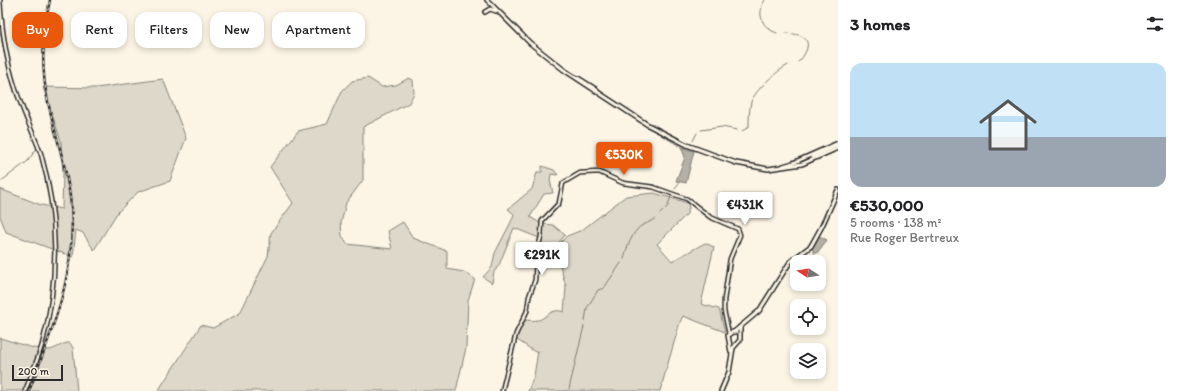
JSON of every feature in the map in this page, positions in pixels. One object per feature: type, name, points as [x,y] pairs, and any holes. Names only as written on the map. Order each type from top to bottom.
[{"type":"main road","points":[[489,0],[532,42],[554,60],[638,117],[676,140]]},
{"type":"main road","points":[[494,5],[514,28]]},
{"type":"main road","points":[[485,12],[490,9],[494,10],[544,56],[648,125],[676,140],[736,163],[763,169],[786,167],[802,164],[838,145]]},
{"type":"main road","points":[[736,163],[764,167],[785,166],[838,145]]},
{"type":"main road","points":[[732,354],[728,339],[732,332],[758,311],[790,262],[811,246],[822,226],[838,190]]},
{"type":"main road","points":[[721,391],[729,372],[732,354],[736,344],[740,340],[740,327]]},
{"type":"main road","points":[[732,332],[739,334]]},
{"type":"main road","points":[[729,342],[736,344]]},
{"type":"street","points":[[0,0],[8,60],[21,104],[32,129],[45,171],[54,232],[52,298],[41,347],[25,391]]},
{"type":"street","points":[[502,391],[516,334],[527,311],[529,297],[535,280],[536,254],[541,237],[542,220],[560,203],[563,183],[577,174],[595,171],[623,183],[653,187],[687,199],[710,217],[738,228],[740,235],[730,258],[724,300],[724,311],[728,328],[732,332]]},
{"type":"shaded area","points":[[368,78],[382,87],[396,85],[409,78],[413,80],[414,93],[409,103],[363,127],[363,180],[346,203],[341,223],[342,236],[347,244],[392,249],[388,231],[403,222],[413,238],[447,251],[447,269],[464,272],[475,279],[468,300],[466,348],[456,391],[158,391],[201,325],[213,328],[240,313],[268,256],[271,233],[293,203],[270,167],[298,131],[327,124],[342,91],[352,81]]},
{"type":"shaded area","points":[[163,79],[186,138],[170,181],[138,192],[117,213],[94,250],[83,233],[76,230],[73,257],[6,232],[0,216],[0,189],[41,205],[62,209],[63,174],[61,141],[43,87],[96,88]]},
{"type":"shaded area","points":[[681,147],[694,151],[686,183],[676,181],[685,157]]},
{"type":"shaded area","points":[[542,166],[554,170],[558,175],[551,174],[550,180],[553,193],[544,194],[530,217],[540,223],[539,238],[514,228],[499,265],[494,272],[492,283],[483,277],[492,267],[495,253],[513,218],[514,214],[508,209],[532,189],[537,172],[542,172]]},
{"type":"shaded area","points":[[654,193],[688,203],[689,208],[687,214],[657,244],[672,261],[705,243],[714,247],[701,304],[719,309],[725,332],[683,316],[660,391],[528,391],[534,376],[538,351],[535,352],[516,339],[524,320],[538,320],[552,312],[564,312],[566,287],[558,258],[561,242],[567,236],[582,230],[626,196]]},
{"type":"shaded area","points":[[543,224],[553,225],[565,235],[559,242],[557,251],[540,243]]},
{"type":"shaded area","points":[[819,236],[827,240],[817,253],[814,253],[812,248]]},
{"type":"shaded area","points":[[0,338],[42,350],[49,350],[70,343],[73,348],[77,391],[0,391]]},
{"type":"waterway","points":[[765,0],[761,10],[762,20],[768,28],[777,33]]},
{"type":"waterway","points":[[0,31],[4,53]]},
{"type":"waterway","points":[[786,33],[799,35],[807,42],[806,51],[798,62]]},
{"type":"waterway","points":[[0,182],[28,161],[37,148],[15,93],[5,56]]},
{"type":"waterway","points":[[742,131],[749,127],[750,109],[753,97],[767,81],[788,65]]},
{"type":"waterway","points":[[701,130],[722,127],[737,130]]},
{"type":"waterway","points":[[693,141],[697,133]]},
{"type":"waterway","points":[[661,135],[683,148]]},
{"type":"waterway","points":[[675,189],[680,181]]},
{"type":"waterway","points":[[660,214],[668,206],[671,196]]},
{"type":"waterway","points":[[624,259],[628,246],[635,232],[641,226],[655,219]]},
{"type":"waterway","points":[[585,321],[587,308],[598,290],[604,288],[621,263]]},
{"type":"waterway","points":[[569,389],[584,326]]},
{"type":"railway","points":[[29,391],[61,301],[70,254],[72,230],[71,206],[67,178],[45,85],[43,61],[44,36],[50,0]]}]
